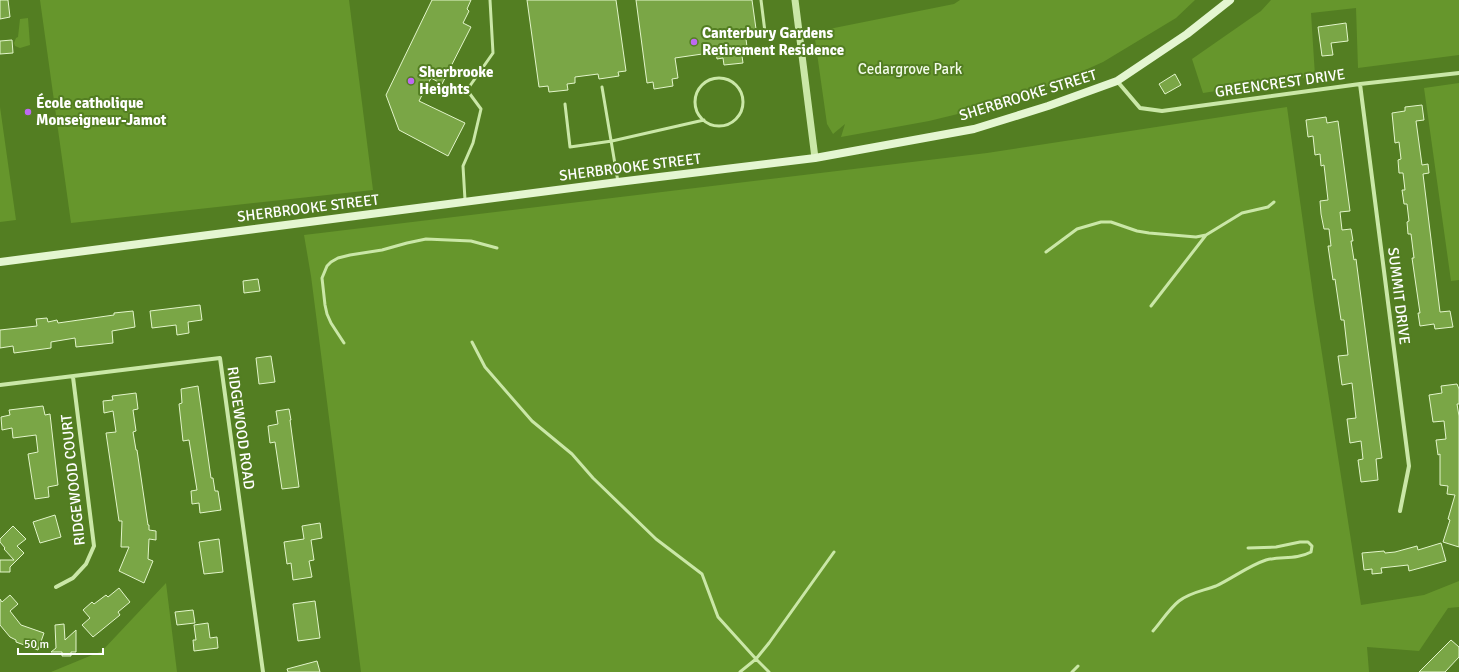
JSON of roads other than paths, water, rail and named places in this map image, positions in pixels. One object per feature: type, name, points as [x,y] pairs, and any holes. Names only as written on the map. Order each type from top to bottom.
[{"type":"main road","name":"SHERBROOKE STREET","points":[[0,262],[814,158],[974,129],[1048,106],[1117,81],[1187,34],[1230,0]]},
{"type":"street","points":[[795,0],[814,158]]},
{"type":"street","name":"GREENCREST DRIVE","points":[[1117,81],[1140,108],[1162,111],[1360,84],[1459,73]]},
{"type":"street","name":"SUMMIT DRIVE","points":[[1360,84],[1409,466],[1400,511]]},
{"type":"street","name":"RIDGEWOOD ROAD","points":[[0,385],[220,358],[263,672]]},
{"type":"street","name":"RIDGEWOOD COURT","points":[[56,587],[73,578],[86,564],[94,546],[73,377]]},
{"type":"lane","points":[[465,202],[463,166],[473,143],[481,109],[467,90],[493,53],[490,0]]},
{"type":"lane","points":[[762,0],[765,32]]},
{"type":"lane","points":[[565,104],[570,147],[612,140],[704,120],[718,126],[726,125],[739,116],[742,109],[742,94],[738,87],[725,78],[709,80],[703,84],[698,91],[696,106],[699,114],[704,120]]},
{"type":"lane","points":[[602,87],[618,182]]},
{"type":"lane","points":[[1046,252],[1077,230],[1100,222],[1111,222],[1137,231],[1149,233],[1196,237],[1206,235],[1242,213],[1268,208],[1274,202]]},
{"type":"lane","points":[[1151,306],[1206,235]]},
{"type":"lane","points":[[344,343],[331,323],[326,310],[322,278],[327,266],[331,262],[350,254],[382,250],[407,243],[426,240],[471,241],[497,248]]},
{"type":"lane","points":[[472,342],[485,367],[532,421],[572,454],[593,478],[656,539],[702,574],[718,617],[769,672]]},
{"type":"lane","points":[[1153,631],[1177,603],[1186,596],[1215,586],[1264,561],[1276,558],[1304,556],[1311,552],[1312,546],[1308,542],[1300,542],[1276,547],[1248,548]]},
{"type":"lane","points":[[740,672],[756,659],[782,626],[834,552]]},
{"type":"lane","points":[[1072,672],[1078,666]]},
{"type":"place","name":"Canterbury Gardens Retirement Residence","points":[[694,42]]},
{"type":"place","name":"Sherbrooke Heights","points":[[411,81]]},
{"type":"place","name":"École catholique Monseigneur-Jamot","points":[[28,112]]},
{"type":"park label","name":"Cedargrove Park","points":[[910,69]]}]
